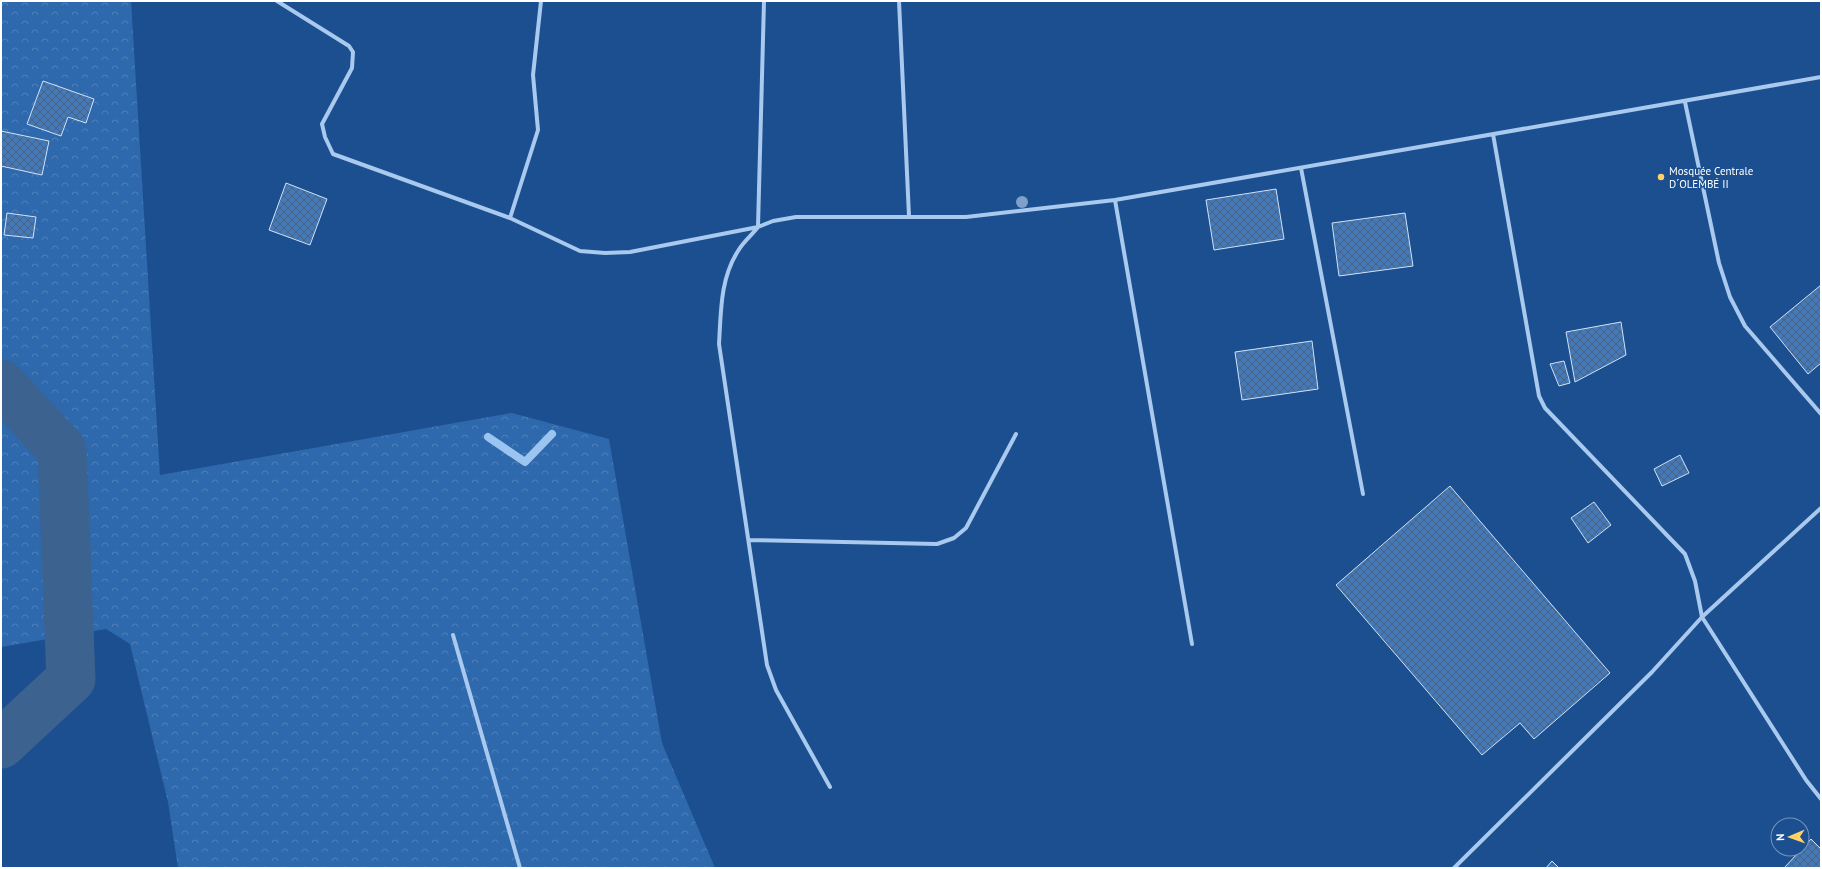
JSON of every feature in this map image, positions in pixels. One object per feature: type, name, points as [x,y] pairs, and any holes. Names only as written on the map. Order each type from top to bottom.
[{"type":"street","points":[[277,1],[349,46],[353,52],[352,68],[322,124],[325,137],[332,154],[510,218],[580,251],[605,253],[630,252],[758,227],[773,221],[796,217],[966,216],[1116,200],[1685,102],[1821,77]]},
{"type":"street","points":[[510,218],[538,130],[533,75],[541,1]]},
{"type":"street","points":[[764,1],[758,227],[738,250],[726,273],[721,302],[720,337],[768,665],[776,690],[830,787]]},
{"type":"street","points":[[899,1],[909,216]]},
{"type":"street","points":[[1685,102],[1719,264],[1730,297],[1745,326],[1821,414]]},
{"type":"street","points":[[1493,134],[1539,396],[1545,408],[1685,554],[1695,581],[1702,617],[1806,780],[1821,799]]},
{"type":"street","points":[[1301,168],[1363,494]]},
{"type":"street","points":[[1116,200],[1192,644]]},
{"type":"street","points":[[749,540],[937,544],[954,538],[966,528],[1016,434]]},
{"type":"street","points":[[1454,868],[1652,672],[1702,617],[1821,508]]},
{"type":"street","points":[[453,635],[520,868]]},
{"type":"green space","points":[[1,1],[131,1],[160,475],[512,413],[609,439],[662,743],[715,868],[178,868],[168,802],[130,644],[106,629],[1,647]]},
{"type":"building","points":[[43,81],[94,99],[86,123],[68,117],[61,136],[27,124]]},
{"type":"building","points":[[1,131],[49,141],[42,175],[1,166]]},
{"type":"building","points":[[286,183],[327,199],[310,245],[269,230]]},
{"type":"building","points":[[1276,189],[1284,239],[1214,250],[1206,200]]},
{"type":"building","points":[[7,213],[36,217],[33,238],[4,235]]},
{"type":"building","points":[[1405,213],[1413,266],[1339,276],[1332,223]]},
{"type":"building","points":[[1821,285],[1821,363],[1808,374],[1770,327]]},
{"type":"building","points":[[1621,322],[1626,355],[1575,382],[1566,332]]},
{"type":"building","points":[[1312,341],[1318,389],[1242,400],[1235,352]]},
{"type":"building","points":[[1564,361],[1570,383],[1559,386],[1550,364]]},
{"type":"building","points":[[1680,455],[1689,473],[1662,486],[1654,469]]},
{"type":"building","points":[[1450,486],[1610,673],[1534,739],[1520,723],[1482,755],[1336,585]]},
{"type":"building","points":[[1594,502],[1611,525],[1588,543],[1571,518]]},
{"type":"building","points":[[1811,839],[1821,849],[1821,868],[1784,868],[1794,857],[1810,857]]},
{"type":"building","points":[[1552,861],[1559,868],[1546,868]]},
{"type":"waterway","points":[[1,384],[62,450],[71,679],[1,744]]},
{"type":"waterway","points":[[488,437],[525,462],[552,434]]},
{"type":"place","name":"Mosquée Centrale D´OLEMBÉ II","points":[[1661,177]]}]
